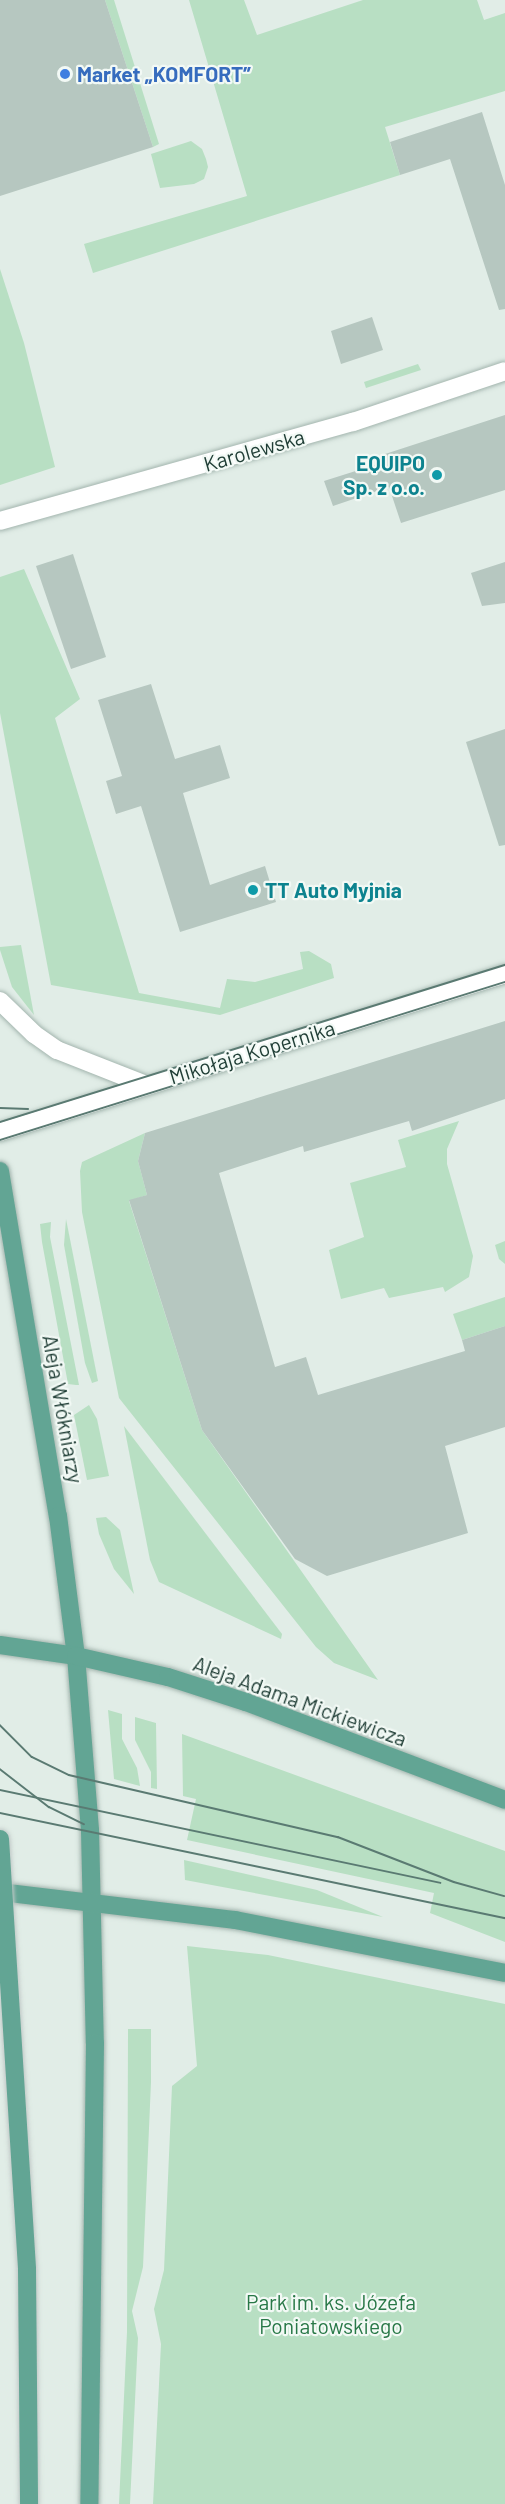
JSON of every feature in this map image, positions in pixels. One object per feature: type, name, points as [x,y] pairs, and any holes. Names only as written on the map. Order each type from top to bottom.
[{"type":"main road","name":"Aleja Włókniarzy","points":[[0,1171],[58,1516],[76,1656],[93,1902],[89,2504]]},
{"type":"main road","name":"Aleja Adama Mickiewicza","points":[[0,1645],[76,1656],[168,1677],[246,1702],[505,1800]]},
{"type":"main road","points":[[0,1839],[27,2269],[29,2504]]},
{"type":"main road","points":[[0,1892],[276,1926],[505,1972]]},
{"type":"street","name":"Karolewska","points":[[0,521],[330,429],[505,371]]},
{"type":"street","name":"Mikołaja Kopernika","points":[[0,1132],[505,974]]},
{"type":"street","points":[[0,1001],[34,1034],[57,1050],[146,1085]]},
{"type":"green space","points":[[105,0],[114,0],[159,144],[153,147]]},
{"type":"green space","points":[[189,0],[244,0],[257,35],[363,0],[477,0],[484,20],[505,13],[505,91],[385,127],[400,175],[93,273],[84,244],[247,196]]},
{"type":"green space","points":[[191,141],[202,149],[206,159],[208,167],[204,179],[194,184],[160,188],[151,154]]},
{"type":"green space","points":[[0,269],[24,343],[55,467],[0,485]]},
{"type":"green space","points":[[418,364],[421,370],[366,388],[364,382]]},
{"type":"green space","points":[[24,569],[80,699],[55,718],[139,993],[220,1008],[227,979],[255,982],[303,969],[300,952],[309,951],[331,964],[334,978],[220,1015],[51,985],[0,713],[0,577]]},
{"type":"green space","points":[[21,945],[34,1015],[12,987],[0,950],[0,947]]},
{"type":"green space","points":[[459,1121],[447,1149],[447,1164],[473,1256],[469,1277],[445,1292],[443,1287],[389,1298],[384,1288],[341,1299],[329,1250],[364,1237],[350,1183],[406,1167],[398,1140]]},
{"type":"green space","points":[[145,1133],[138,1161],[147,1195],[129,1201],[202,1430],[378,1680],[334,1663],[316,1647],[119,1398],[82,1212],[80,1171],[82,1162]]},
{"type":"green space","points":[[66,1219],[98,1381],[92,1383],[85,1363],[64,1245]]},
{"type":"green space","points":[[51,1222],[50,1237],[79,1385],[68,1384],[42,1242],[40,1224]]},
{"type":"green space","points":[[505,1241],[505,1264],[499,1259],[495,1245]]},
{"type":"green space","points":[[505,1297],[505,1326],[462,1340],[453,1314]]},
{"type":"green space","points":[[89,1405],[97,1419],[109,1476],[87,1480],[74,1415]]},
{"type":"green space","points":[[124,1426],[282,1634],[281,1639],[159,1582],[150,1560]]},
{"type":"green space","points":[[106,1517],[120,1530],[134,1594],[114,1569],[99,1534],[96,1518]]},
{"type":"green space","points":[[108,1710],[122,1714],[122,1739],[137,1768],[140,1786],[114,1779]]},
{"type":"green space","points":[[135,1717],[156,1723],[157,1789],[151,1788],[151,1772],[135,1740]]},
{"type":"green space","points":[[182,1734],[505,1851],[505,1942],[430,1913],[434,1893],[187,1840],[196,1799],[183,1796]]},
{"type":"green space","points":[[184,1860],[317,1890],[383,1917],[185,1880]]},
{"type":"green space","name":"Park im. ks. Józefa Poniatowskiego","points":[[187,1946],[268,1955],[505,2004],[505,2504],[153,2504],[161,2344],[154,2309],[164,2270],[172,2086],[197,2066]]},
{"type":"green space","points":[[128,2029],[151,2029],[151,2082],[143,2267],[132,2311],[138,2338],[130,2504],[119,2504],[127,2332]]},
{"type":"building","name":"Market „KOMFORT”","points":[[0,0],[105,0],[153,147],[0,196]]},
{"type":"building","points":[[482,112],[505,185],[505,309],[499,310],[450,159],[400,175],[390,142]]},
{"type":"building","points":[[372,317],[383,350],[341,364],[331,331]]},
{"type":"building","name":"EQUIPO Sp. z o.o.","points":[[505,415],[505,490],[401,523],[389,487],[333,506],[324,481],[381,463],[379,456]]},
{"type":"building","points":[[73,554],[106,657],[71,669],[36,566]]},
{"type":"building","points":[[505,562],[505,603],[482,606],[471,573]]},
{"type":"building","points":[[151,684],[175,759],[220,745],[230,778],[183,793],[210,885],[265,866],[276,902],[180,932],[141,806],[116,814],[106,781],[122,776],[98,700]]},
{"type":"building","points":[[505,729],[505,845],[499,846],[466,742]]},
{"type":"building","points":[[505,1021],[505,1099],[412,1131],[409,1121],[304,1152],[303,1146],[219,1173],[275,1367],[306,1357],[318,1395],[465,1351],[462,1340],[505,1326],[505,1427],[445,1446],[468,1533],[327,1576],[295,1559],[202,1430],[129,1200],[147,1195],[138,1161],[145,1133]]},
{"type":"tram line","points":[[0,1122],[505,965]]},
{"type":"tram line","points":[[0,1140],[505,982]]},
{"type":"tram line","points":[[0,1108],[28,1109]]},
{"type":"tram line","points":[[0,1725],[32,1757],[69,1775],[338,1837],[454,1882],[504,1896]]},
{"type":"tram line","points":[[0,1769],[49,1807],[84,1824]]},
{"type":"tram line","points":[[0,1790],[440,1883]]},
{"type":"tram line","points":[[0,1813],[505,1918]]},
{"type":"place","name":"Market „KOMFORT”","points":[[65,74]]},
{"type":"place","name":"EQUIPO Sp. z o.o.","points":[[437,475]]},
{"type":"place","name":"TT Auto Myjnia","points":[[253,890]]}]
